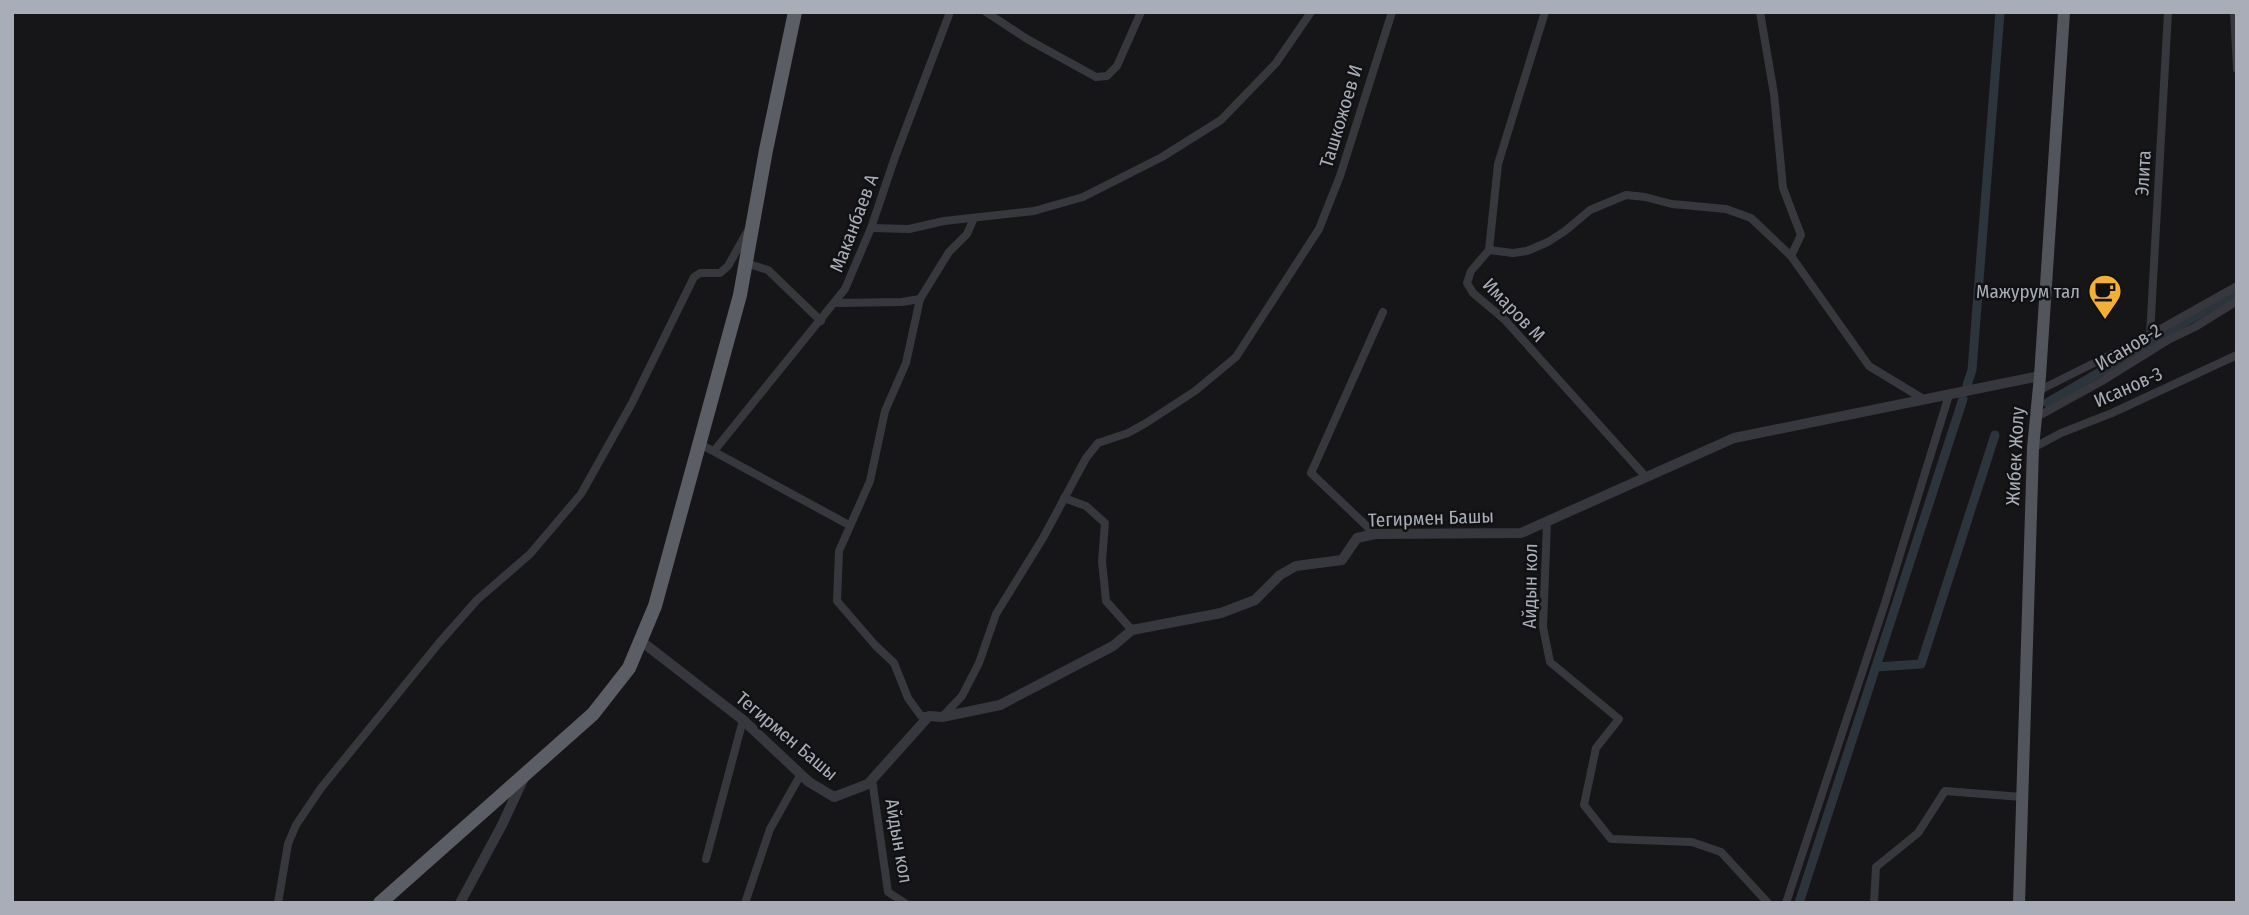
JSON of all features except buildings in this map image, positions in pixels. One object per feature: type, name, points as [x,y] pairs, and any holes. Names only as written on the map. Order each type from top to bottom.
[{"type":"highway","points":[[380,903],[593,714],[629,668],[655,606],[740,295],[766,150],[795,12]]},
{"type":"main road","name":"Жибек Жолу","points":[[2019,903],[2033,448],[2064,12]]},
{"type":"street","name":"Маканбаев А","points":[[714,451],[845,289],[872,228],[895,157],[950,12]]},
{"type":"street","points":[[986,12],[1027,39],[1096,77],[1107,76],[1117,66],[1141,12]]},
{"type":"street","name":"Ташкожоев И","points":[[942,717],[962,696],[979,663],[996,614],[1043,538],[1086,458],[1098,443],[1128,433],[1146,423],[1195,391],[1236,357],[1320,229],[1340,176],[1392,12]]},
{"type":"street","name":"Имаров М","points":[[1545,12],[1498,164],[1489,250],[1471,271],[1467,283],[1473,293],[1505,320],[1646,477]]},
{"type":"street","points":[[1760,12],[1774,94],[1783,188],[1801,235],[1791,256]]},
{"type":"street","name":"Элита","points":[[2150,335],[2168,12]]},
{"type":"street","points":[[2234,12],[2237,69]]},
{"type":"street","points":[[872,228],[909,229],[944,221],[1034,211],[1083,197],[1162,157],[1221,120],[1276,63],[1309,14]]},
{"type":"street","points":[[1489,250],[1513,253],[1527,251],[1557,237],[1591,210],[1611,199],[1626,195],[1672,204],[1726,209],[1751,218],[1791,256],[1869,366],[1925,400]]},
{"type":"street","points":[[929,716],[921,716],[908,698],[894,663],[837,600],[839,551],[870,481],[885,411],[906,363],[920,299],[948,252],[967,234],[974,218]]},
{"type":"street","points":[[278,903],[288,845],[296,825],[321,788],[477,600],[530,554],[581,494],[632,403],[694,278],[700,273],[720,273],[728,266],[754,220]]},
{"type":"street","points":[[746,264],[768,270],[821,321]]},
{"type":"street","points":[[2038,391],[2150,335],[2237,286]]},
{"type":"street","points":[[835,303],[902,302],[920,299]]},
{"type":"street","name":"Исанов-2","points":[[2035,418],[2093,387],[2237,301]]},
{"type":"street","points":[[1375,534],[1311,473],[1382,312]]},
{"type":"street","name":"Исанов-3","points":[[2033,448],[2237,355]]},
{"type":"street","name":"Тегирмен Башы","points":[[641,641],[743,720],[809,782],[834,797],[857,789],[872,779],[929,716],[942,717],[1000,705],[1113,646],[1132,630],[1221,613],[1255,600],[1280,575],[1296,566],[1342,560],[1357,538],[1375,534],[1521,533],[1734,438],[2040,376]]},
{"type":"street","points":[[1786,903],[1885,603],[1949,395]]},
{"type":"street","points":[[700,444],[849,525]]},
{"type":"street","points":[[1064,498],[1086,506],[1105,523],[1102,561],[1106,601],[1132,630]]},
{"type":"street","name":"Айдын кол","points":[[1547,522],[1543,627],[1550,662],[1619,719],[1596,748],[1584,805],[1611,839],[1692,842],[1721,852],[1768,903]]},
{"type":"street","points":[[706,859],[743,720]]},
{"type":"street","points":[[460,903],[502,825],[526,773]]},
{"type":"street","points":[[745,903],[771,829],[801,774]]},
{"type":"street","name":"Айдын кол","points":[[872,779],[888,892],[905,903]]},
{"type":"street","points":[[1874,903],[1875,867],[1918,833],[1945,791],[2022,797]]},
{"type":"street","points":[[885,903],[888,892]]},
{"type":"waterway","points":[[1967,385],[1972,370],[2000,12]]},
{"type":"waterway","points":[[2047,403],[2237,292]]},
{"type":"waterway","points":[[1799,903],[1963,399]]},
{"type":"waterway","points":[[1876,667],[1921,664],[1995,435]]},
{"type":"place","name":"Мажурум тал","points":[[2105,321]]}]
